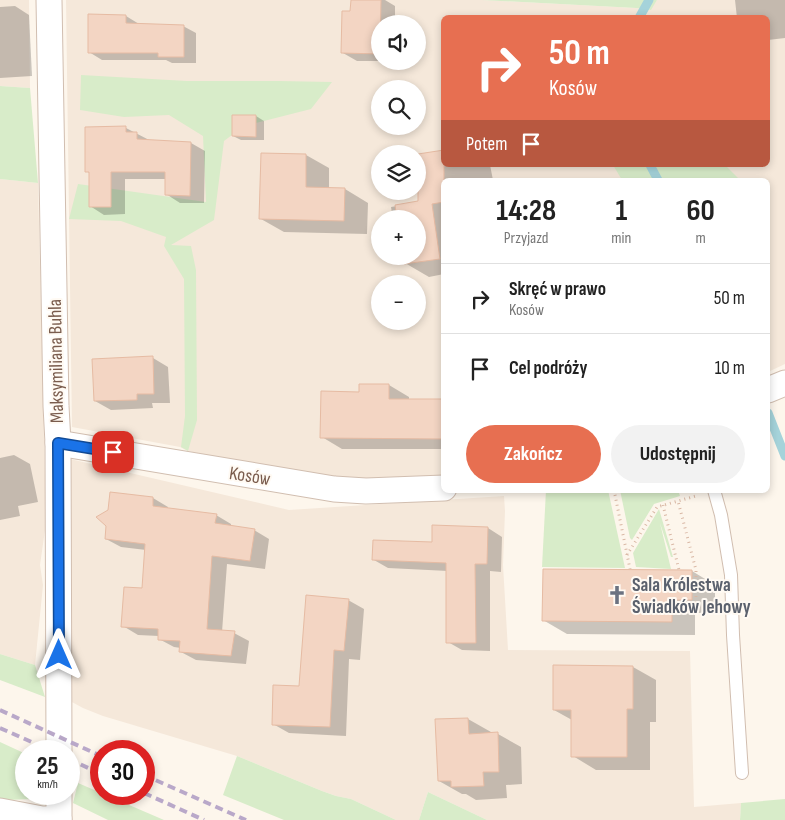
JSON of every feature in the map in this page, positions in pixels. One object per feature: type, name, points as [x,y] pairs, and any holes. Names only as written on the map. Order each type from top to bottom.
[{"type":"street","name":"Maksymiliana Buhla","points":[[49,0],[58,443],[59,740]]},
{"type":"street","points":[[770,389],[785,383]]},
{"type":"street","name":"Kosów","points":[[58,443],[334,489],[366,491],[441,488]]},
{"type":"street","points":[[0,811],[42,819],[59,820],[59,805]]},
{"type":"lane","points":[[715,493],[722,515],[731,575],[742,774]]},
{"type":"path","points":[[615,493],[630,569]]},
{"type":"path","points":[[628,555],[657,507],[704,493]]},
{"type":"path","points":[[673,604],[696,604],[694,590],[696,570],[678,501]]},
{"type":"path","points":[[662,505],[679,570]]},
{"type":"path","points":[[694,590],[703,590]]},
{"type":"shaded area","points":[[0,0],[29,0],[30,88],[0,86]]},
{"type":"shaded area","points":[[66,0],[482,0],[650,10],[657,0],[785,0],[785,364],[770,371],[770,178],[441,178],[441,480],[320,478],[188,451],[180,447],[72,427]]},
{"type":"shaded area","points":[[0,179],[38,183],[46,523],[40,565],[43,585],[35,665],[0,654]]},
{"type":"shaded area","points":[[70,459],[289,510],[504,496],[503,565],[508,650],[690,651],[694,807],[741,803],[740,820],[487,820],[428,792],[419,820],[396,820],[351,799],[322,791],[237,756],[103,716],[70,701]]},
{"type":"green space","points":[[482,0],[657,0],[651,10]]},
{"type":"green space","points":[[81,75],[187,81],[332,82],[311,109],[244,126],[224,141],[214,220],[171,245],[191,246],[196,270],[197,420],[188,451],[181,447],[185,416],[184,279],[164,246],[166,237],[121,221],[69,219],[78,184],[206,202],[203,136],[169,115],[124,117],[80,110]]},
{"type":"green space","points":[[0,86],[30,88],[38,183],[0,179]]},
{"type":"green space","points":[[614,167],[727,167],[738,178],[621,178]]},
{"type":"green space","points":[[546,493],[609,493],[625,568],[542,567]]},
{"type":"green space","points":[[621,493],[679,493],[680,496],[654,504],[632,540]]},
{"type":"green space","points":[[659,509],[673,557],[671,557],[660,523],[671,569],[636,567],[633,553]]},
{"type":"green space","points":[[0,654],[35,665],[45,697],[0,680]]},
{"type":"green space","points":[[0,742],[15,749],[15,800],[0,798]]},
{"type":"green space","points":[[237,756],[322,791],[351,799],[396,820],[284,820],[223,795]]},
{"type":"green space","points":[[80,784],[90,788],[90,805],[129,805],[164,820],[108,820],[77,805],[80,805]]},
{"type":"green space","points":[[428,792],[487,820],[419,820]]},
{"type":"green space","points":[[785,799],[785,820],[740,820],[741,803]]},
{"type":"building","points":[[351,0],[381,0],[381,15],[371,15],[371,54],[341,53],[342,11],[350,11]]},
{"type":"building","points":[[88,14],[126,15],[126,23],[184,25],[184,57],[158,57],[158,53],[88,53]]},
{"type":"building","points":[[232,115],[256,115],[256,137],[232,136]]},
{"type":"building","points":[[126,126],[126,132],[137,132],[137,139],[191,142],[190,196],[165,195],[165,172],[111,172],[111,207],[89,207],[89,172],[85,172],[85,127]]},
{"type":"building","points":[[441,150],[441,167],[444,167],[444,178],[441,178],[441,202],[432,204],[440,259],[426,261],[426,210],[396,210],[395,205],[426,200],[426,153]]},
{"type":"building","points":[[261,153],[306,154],[306,187],[345,188],[344,221],[259,219]]},
{"type":"building","points":[[153,356],[154,394],[137,394],[137,400],[94,401],[92,359]]},
{"type":"building","points":[[359,384],[389,384],[389,399],[441,399],[441,439],[320,438],[321,391],[359,392]]},
{"type":"building","points":[[110,492],[153,497],[153,506],[217,514],[215,523],[255,529],[250,561],[212,556],[207,629],[235,631],[231,656],[179,652],[180,641],[158,640],[158,629],[121,627],[124,587],[142,588],[145,544],[105,539],[106,526],[96,517],[108,510]]},
{"type":"building","points":[[432,525],[488,527],[487,564],[475,564],[476,643],[446,643],[446,563],[372,560],[373,540],[432,542]]},
{"type":"building","name":"Sala Królestwa Świadków Jehowy","points":[[543,569],[692,570],[692,600],[672,600],[672,622],[542,621]]},
{"type":"building","points":[[306,595],[349,599],[344,651],[334,650],[330,727],[272,725],[273,685],[299,686]]},
{"type":"building","points":[[553,665],[633,666],[633,709],[627,709],[627,757],[571,757],[571,710],[553,710]]},
{"type":"building","points":[[468,718],[469,734],[498,732],[499,772],[483,772],[484,786],[451,787],[451,781],[438,781],[435,719]]},
{"type":"waterway","points":[[641,15],[649,0]]},
{"type":"waterway","points":[[651,167],[657,178]]},
{"type":"waterway","points":[[770,418],[785,456]]},
{"type":"railway","points":[[0,710],[90,751]]},
{"type":"railway","points":[[0,728],[27,740]]},
{"type":"railway","points":[[80,764],[90,769]]},
{"type":"railway","points":[[155,780],[246,820]]},
{"type":"railway","points":[[155,798],[204,820]]},
{"type":"place","name":"Sala Królestwa Świadków Jehowy","points":[[617,595]]},
{"type":"route","points":[[59,655],[58,443],[113,452]]}]
